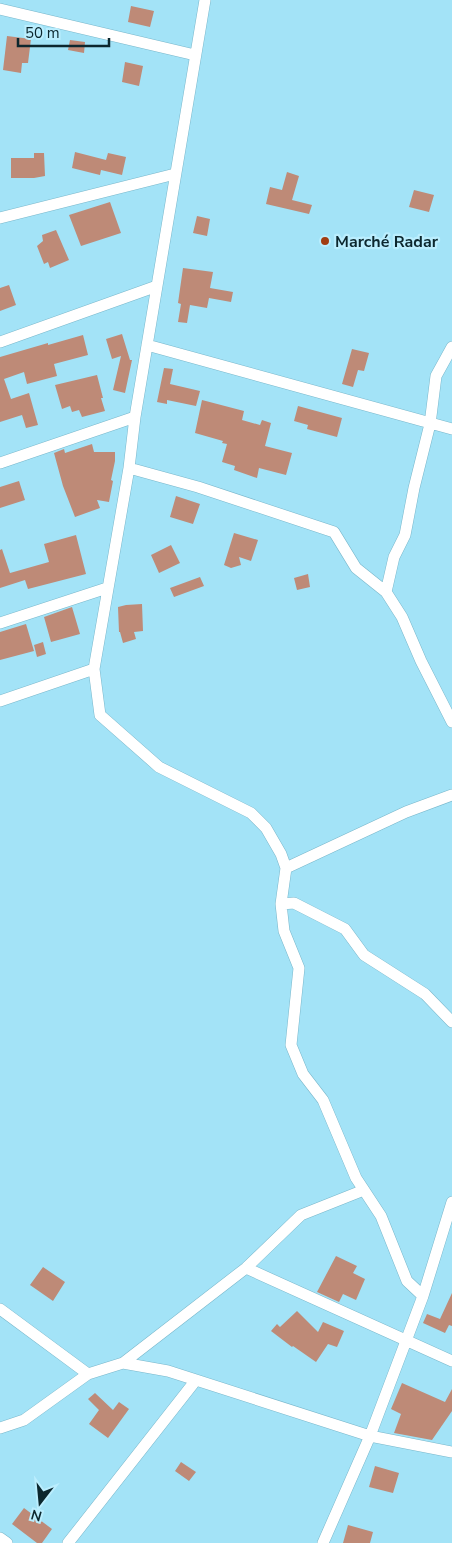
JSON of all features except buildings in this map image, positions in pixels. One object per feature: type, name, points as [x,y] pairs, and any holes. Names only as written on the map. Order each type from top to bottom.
[{"type":"street","points":[[205,0],[156,286],[135,417],[129,468],[94,669],[100,715],[159,767],[251,814],[266,828],[281,854],[286,868],[281,904],[284,931],[299,968],[291,1045],[303,1074],[323,1100],[356,1178],[381,1216],[408,1281],[423,1296]]},
{"type":"street","points":[[0,9],[196,56]]},
{"type":"street","points":[[0,218],[175,174]]},
{"type":"street","points":[[0,342],[156,286]]},
{"type":"street","points":[[147,345],[452,429]]},
{"type":"street","points":[[386,592],[394,557],[405,534],[430,424],[436,376],[452,347]]},
{"type":"street","points":[[0,463],[135,417]]},
{"type":"street","points":[[129,468],[198,487],[334,532],[356,568],[386,592],[402,617],[421,661],[452,722]]},
{"type":"street","points":[[0,623],[107,588]]},
{"type":"street","points":[[0,702],[94,669]]},
{"type":"street","points":[[286,868],[406,812],[452,796]]},
{"type":"street","points":[[281,904],[294,903],[345,929],[364,955],[425,994],[452,1022]]},
{"type":"street","points":[[0,1428],[24,1420],[88,1374],[123,1363],[246,1268],[301,1215],[364,1190]]},
{"type":"street","points":[[323,1543],[370,1436],[423,1296],[452,1202]]},
{"type":"street","points":[[246,1268],[452,1361]]},
{"type":"street","points":[[0,1309],[88,1374]]},
{"type":"street","points":[[123,1363],[168,1371],[370,1436],[452,1452]]},
{"type":"street","points":[[68,1543],[196,1380]]},
{"type":"street","points":[[0,1538],[7,1543]]},
{"type":"place","name":"Marché Radar","points":[[325,241]]}]
